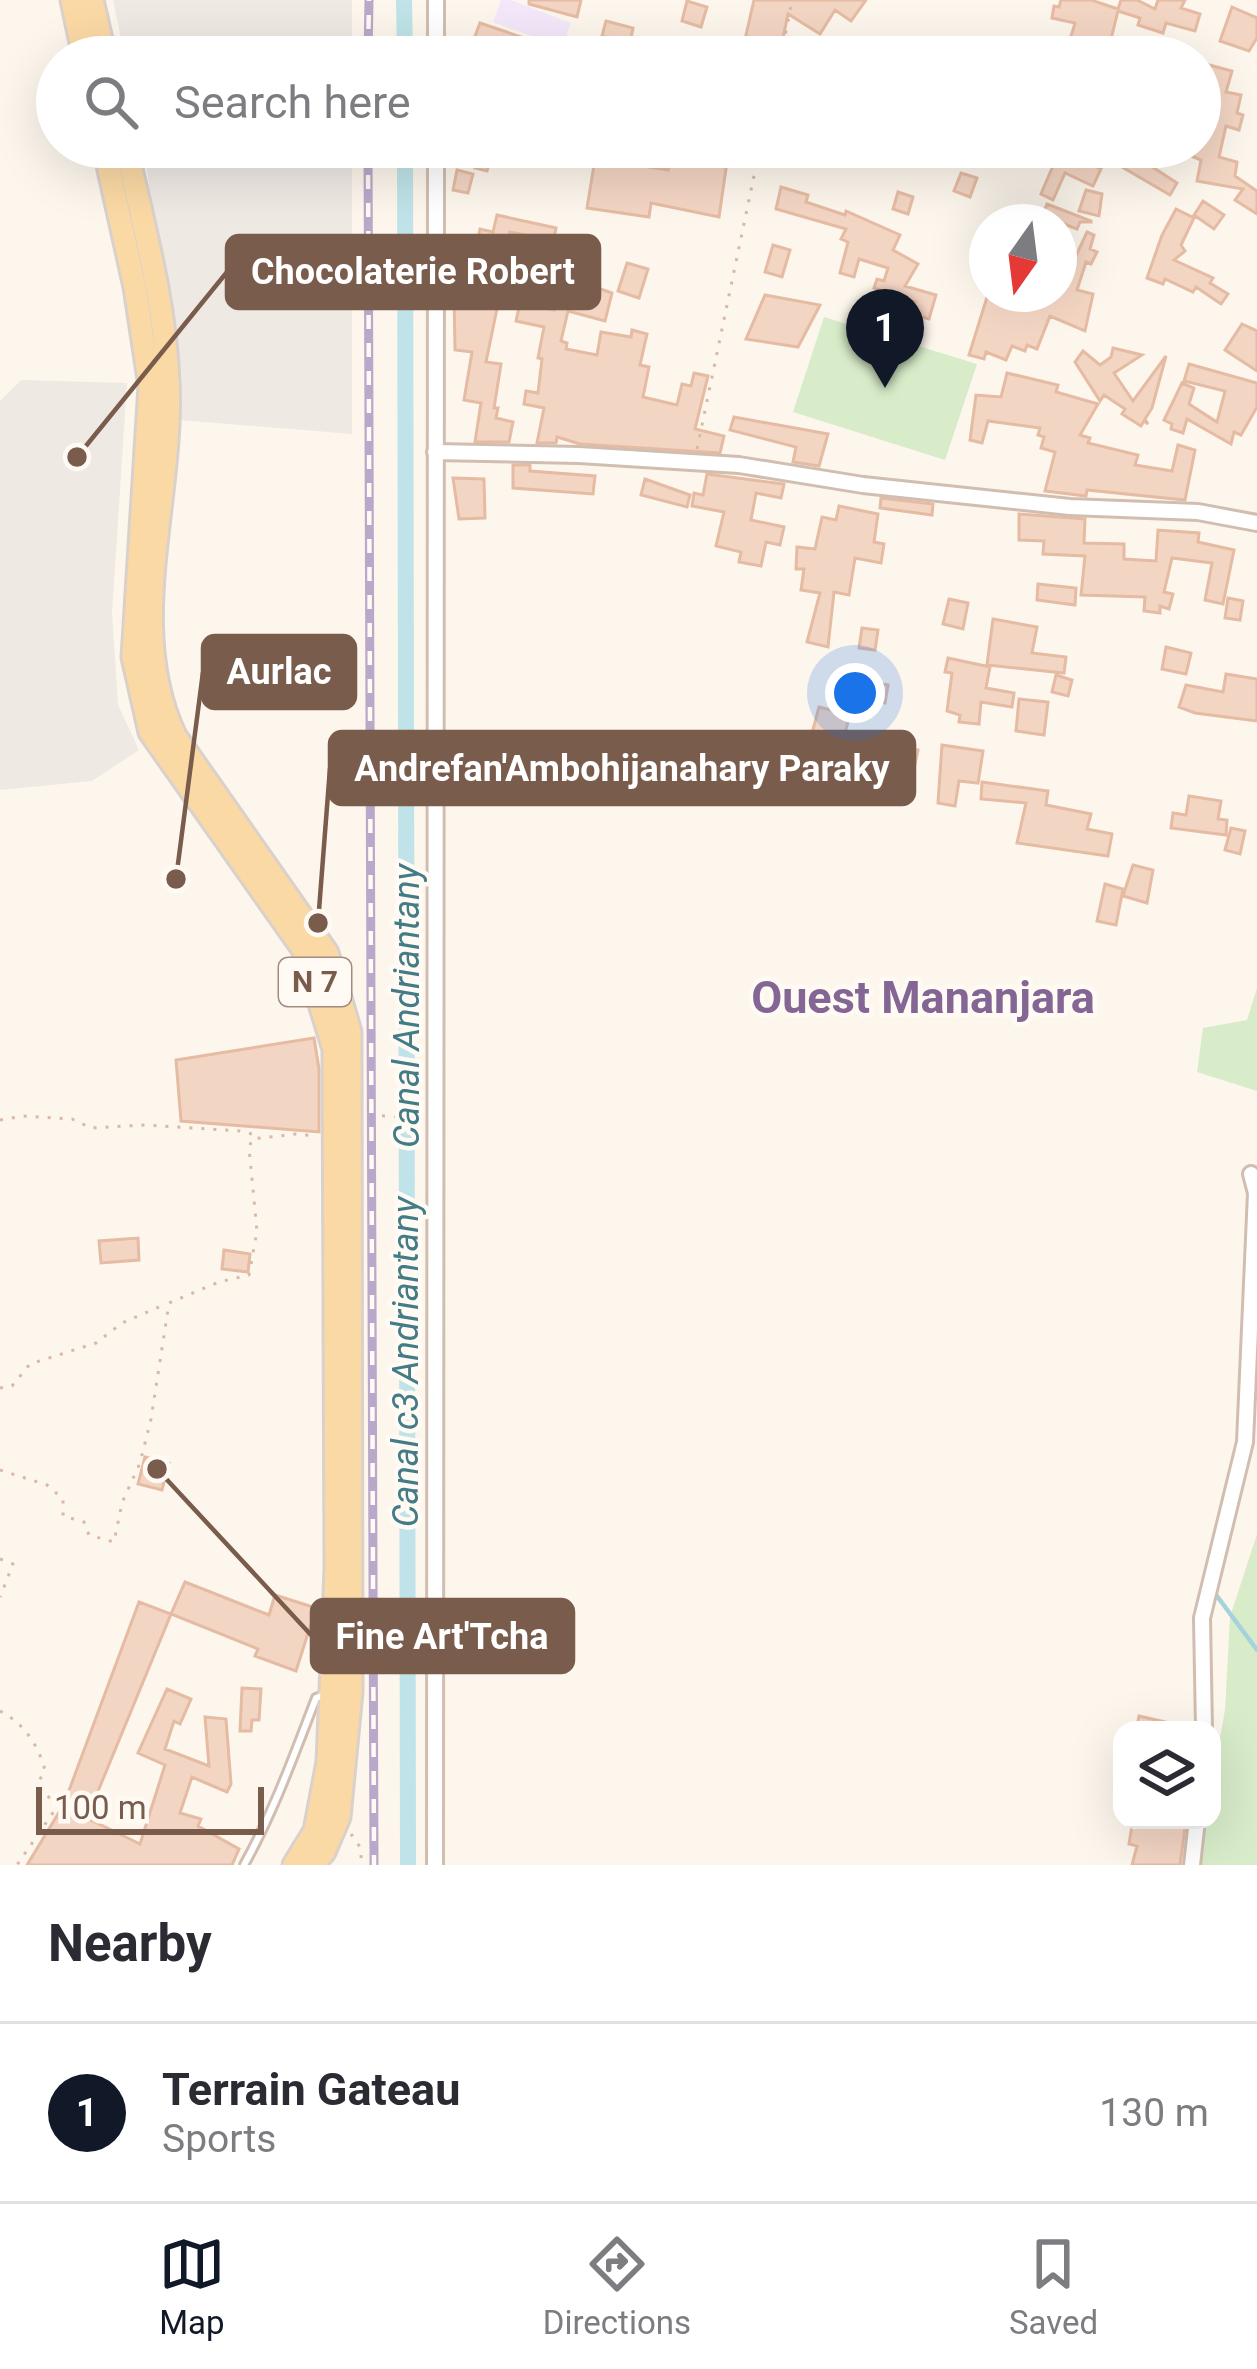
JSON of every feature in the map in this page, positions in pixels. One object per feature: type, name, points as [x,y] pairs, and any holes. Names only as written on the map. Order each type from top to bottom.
[{"type":"main road","points":[[71,0],[79,36]]},
{"type":"main road","points":[[92,0],[100,36]]},
{"type":"main road","name":"N 7","points":[[109,168],[135,287],[150,386],[133,657],[146,713],[158,745],[308,958],[334,1049],[340,1692],[315,1831],[293,1865]]},
{"type":"main road","name":"N 7","points":[[131,168],[158,287],[169,384],[151,641],[164,714],[327,953],[350,1032],[339,1817],[324,1852],[312,1865]]},
{"type":"street","points":[[436,0],[436,36]]},
{"type":"street","points":[[435,1865],[436,168]]},
{"type":"street","points":[[435,452],[539,453],[769,468],[862,485],[1010,501],[1198,512],[1257,523]]},
{"type":"street","points":[[1204,1721],[1202,1618],[1246,1442],[1256,1192],[1251,1174]]},
{"type":"street","points":[[1192,1865],[1196,1829]]},
{"type":"lane","points":[[244,1865],[270,1817],[316,1698],[340,1692]]},
{"type":"path","points":[[785,36],[792,0]]},
{"type":"path","points":[[696,463],[698,433],[734,286],[733,265],[755,168]]},
{"type":"path","points":[[0,1120],[25,1116],[72,1120],[91,1128],[145,1125],[240,1131],[262,1137]]},
{"type":"path","points":[[351,1118],[422,1118]]},
{"type":"path","points":[[0,1388],[12,1386],[30,1364],[95,1342],[122,1323],[219,1282],[249,1275],[257,1231],[252,1139],[296,1134],[335,1139]]},
{"type":"path","points":[[0,1470],[47,1485],[63,1499],[63,1516],[84,1522],[89,1535],[114,1542],[151,1419],[169,1303]]},
{"type":"path","points":[[0,1559],[14,1564],[0,1597]]},
{"type":"path","points":[[0,1711],[16,1720],[37,1746],[45,1770],[39,1781],[41,1792],[59,1804],[17,1865]]},
{"type":"path","points":[[344,1825],[360,1847],[362,1865]]},
{"type":"shaded area","points":[[113,0],[352,0],[352,36],[121,36]]},
{"type":"shaded area","points":[[501,0],[511,0],[571,23],[566,36],[532,36],[493,22]]},
{"type":"shaded area","points":[[147,168],[352,168],[352,434],[179,420]]},
{"type":"shaded area","points":[[21,380],[127,383],[112,613],[118,705],[139,750],[92,781],[0,790],[0,401]]},
{"type":"green space","points":[[824,317],[977,364],[945,460],[793,412]]},
{"type":"green space","points":[[1257,988],[1257,1091],[1197,1072],[1203,1028],[1247,1020]]},
{"type":"green space","points":[[1257,1534],[1257,1865],[1198,1865],[1204,1829],[1221,1829],[1221,1732],[1230,1617]]},
{"type":"building","points":[[529,0],[581,0],[577,17],[529,4]]},
{"type":"building","points":[[754,0],[866,0],[851,21],[835,10],[820,34],[788,14],[783,36],[746,36]]},
{"type":"building","points":[[1061,0],[1091,0],[1118,9],[1121,0],[1137,0],[1155,9],[1158,0],[1185,0],[1181,8],[1200,14],[1195,31],[1166,23],[1163,33],[1138,25],[1140,18],[1118,11],[1112,36],[1071,36],[1075,23],[1052,18],[1054,6],[1059,7]]},
{"type":"building","points":[[687,1],[707,7],[701,27],[682,21]]},
{"type":"building","points":[[1232,7],[1257,18],[1257,38],[1249,51],[1221,38]]},
{"type":"building","points":[[606,21],[633,28],[631,36],[602,36]]},
{"type":"building","points":[[480,23],[518,36],[475,36]]},
{"type":"building","points":[[1221,68],[1232,71],[1226,92],[1241,95],[1237,113],[1243,115],[1239,130],[1226,126],[1221,148]]},
{"type":"building","points":[[1221,158],[1237,162],[1235,176],[1257,191],[1257,214],[1235,200],[1243,189],[1197,181],[1199,168],[1221,168]]},
{"type":"building","points":[[594,168],[726,168],[719,217],[651,203],[649,217],[587,208]]},
{"type":"building","points":[[1052,168],[1101,169],[1093,186],[1065,173],[1053,200],[1041,194]]},
{"type":"building","points":[[1124,168],[1154,168],[1177,183],[1170,195]]},
{"type":"building","points":[[457,170],[473,174],[468,193],[453,190]]},
{"type":"building","points":[[961,173],[977,178],[970,197],[954,191]]},
{"type":"building","points":[[781,187],[808,195],[806,202],[845,215],[846,211],[900,235],[893,250],[918,264],[905,286],[936,295],[929,319],[911,314],[915,302],[874,288],[877,279],[884,281],[888,268],[859,259],[854,277],[840,273],[848,242],[841,239],[846,229],[776,209]]},
{"type":"building","points":[[1086,190],[1102,194],[1099,216],[1079,211]]},
{"type":"building","points":[[898,192],[913,197],[908,214],[893,209]]},
{"type":"building","points":[[1203,201],[1224,215],[1214,229],[1194,215]]},
{"type":"building","points":[[1176,209],[1194,218],[1181,245],[1185,251],[1174,260],[1213,278],[1210,283],[1228,294],[1221,304],[1196,287],[1193,292],[1165,279],[1163,284],[1147,278]]},
{"type":"building","points":[[497,215],[556,228],[553,244],[559,245],[553,271],[528,265],[534,237],[510,232],[502,280],[490,278],[497,247],[477,243],[480,229],[493,232]]},
{"type":"building","points":[[1087,232],[1094,235],[1090,249],[1097,252],[1091,264],[1086,262],[1077,290],[1077,254]]},
{"type":"building","points":[[773,245],[790,250],[782,277],[765,272]]},
{"type":"building","points":[[627,263],[648,269],[639,298],[618,291]]},
{"type":"building","points":[[564,276],[612,293],[605,321],[568,311],[561,341],[567,343],[566,349],[597,355],[601,332],[631,337],[632,330],[647,334],[640,365],[649,367],[643,397],[677,405],[682,384],[691,386],[694,373],[708,376],[695,429],[724,436],[720,453],[580,444],[557,437],[556,443],[537,443],[544,408],[524,404],[526,391],[538,393],[544,327],[516,321],[520,303],[554,310]]},
{"type":"building","points":[[1077,290],[1093,294],[1085,331],[1050,316],[1037,349],[1012,346],[1006,360],[986,352],[984,359],[969,355],[982,312],[1077,312]]},
{"type":"building","points":[[454,294],[498,304],[486,362],[501,364],[494,408],[498,408],[496,418],[513,422],[509,442],[475,442],[481,403],[464,400],[472,352],[455,350]]},
{"type":"building","points":[[765,295],[820,305],[798,347],[746,339]]},
{"type":"building","points":[[1242,324],[1257,331],[1257,371],[1225,350]]},
{"type":"building","points":[[1113,348],[1142,355],[1114,373],[1133,401],[1166,356],[1145,419],[1148,424],[1144,421],[1141,426],[1122,414],[1125,409],[1104,395],[1100,401],[1075,362],[1083,351],[1100,365],[1111,357]]},
{"type":"building","points":[[1189,364],[1257,383],[1257,407],[1241,435],[1234,432],[1231,444],[1187,419],[1183,433],[1164,420],[1182,383],[1194,388],[1189,404],[1217,422],[1225,391],[1184,381]]},
{"type":"building","points":[[1007,373],[1058,385],[1056,392],[1098,404],[1080,435],[1090,438],[1088,443],[1138,455],[1135,465],[1172,471],[1178,445],[1195,450],[1185,500],[1087,490],[1086,496],[1045,491],[1055,452],[1041,448],[1040,428],[988,421],[982,443],[970,440],[976,395],[1001,397]]},
{"type":"building","points":[[734,417],[828,434],[819,466],[793,462],[796,447],[730,430]]},
{"type":"building","points":[[513,465],[530,465],[530,471],[595,476],[593,494],[513,488]]},
{"type":"building","points":[[707,474],[784,484],[781,498],[756,493],[751,520],[784,527],[780,545],[766,542],[761,566],[739,562],[741,552],[716,546],[724,512],[692,506],[694,493],[703,495]]},
{"type":"building","points":[[453,478],[484,479],[485,518],[459,519]]},
{"type":"building","points":[[645,479],[690,495],[687,507],[641,495]]},
{"type":"building","points":[[881,498],[933,504],[932,515],[880,508]]},
{"type":"building","points":[[839,506],[878,514],[874,542],[884,544],[881,563],[855,558],[849,595],[834,592],[828,647],[807,642],[820,593],[801,590],[804,569],[796,569],[797,547],[815,549],[822,517],[836,520]]},
{"type":"building","points":[[1019,514],[1085,519],[1084,543],[1124,544],[1124,559],[1156,561],[1158,530],[1199,533],[1198,542],[1234,550],[1223,604],[1205,600],[1212,563],[1172,558],[1164,592],[1173,594],[1169,609],[1160,606],[1160,613],[1144,611],[1145,597],[1081,595],[1085,556],[1043,554],[1044,541],[1019,540]]},
{"type":"building","points":[[1038,584],[1076,588],[1075,605],[1037,600]]},
{"type":"building","points":[[1228,598],[1243,601],[1240,620],[1225,618]]},
{"type":"building","points":[[949,599],[968,603],[963,629],[943,624]]},
{"type":"building","points":[[993,619],[1037,627],[1032,653],[1066,657],[1064,673],[987,665]]},
{"type":"building","points":[[862,628],[878,630],[875,650],[859,648]]},
{"type":"building","points":[[1166,647],[1191,653],[1186,674],[1162,669]]},
{"type":"building","points":[[948,658],[990,667],[986,688],[1014,693],[1012,707],[981,702],[979,724],[959,722],[960,715],[947,711],[952,673],[945,672]]},
{"type":"building","points":[[1226,674],[1257,679],[1257,721],[1179,707],[1186,685],[1223,692]]},
{"type":"building","points":[[1056,675],[1072,680],[1068,696],[1052,692]]},
{"type":"building","points":[[855,679],[888,685],[885,703],[852,697]]},
{"type":"building","points":[[1019,699],[1048,702],[1044,735],[1016,731]]},
{"type":"building","points":[[819,707],[850,715],[841,747],[848,749],[841,786],[782,774],[790,737],[810,741]]},
{"type":"building","points":[[889,744],[918,750],[905,798],[886,795]]},
{"type":"building","points":[[942,745],[983,751],[978,783],[959,781],[955,806],[938,803]]},
{"type":"building","points":[[982,782],[1048,791],[1046,805],[1091,814],[1087,829],[1112,834],[1108,856],[1017,843],[1026,803],[981,799]]},
{"type":"building","points":[[1189,796],[1221,801],[1218,819],[1227,820],[1226,835],[1171,828],[1173,813],[1186,815]]},
{"type":"building","points":[[1231,828],[1245,831],[1240,854],[1225,850]]},
{"type":"building","points":[[1133,865],[1153,870],[1147,903],[1123,896]]},
{"type":"building","points":[[1105,884],[1123,889],[1116,925],[1097,921]]},
{"type":"building","points":[[314,1038],[319,1132],[181,1121],[176,1060]]},
{"type":"building","points":[[138,1238],[139,1260],[101,1263],[99,1241]]},
{"type":"building","points":[[224,1250],[250,1254],[248,1272],[222,1269]]},
{"type":"building","points":[[145,1457],[169,1463],[162,1490],[138,1484]]},
{"type":"building","points":[[185,1582],[269,1615],[275,1595],[316,1608],[296,1671],[255,1656],[258,1649],[171,1614]]},
{"type":"building","points":[[139,1602],[171,1614],[87,1818],[140,1844],[165,1765],[138,1753],[167,1689],[191,1699],[180,1724],[174,1721],[165,1749],[209,1766],[205,1717],[226,1719],[231,1784],[227,1792],[192,1777],[180,1813],[201,1819],[198,1826],[239,1849],[232,1865],[27,1865],[64,1804]]},
{"type":"building","points":[[242,1688],[261,1689],[259,1720],[252,1720],[251,1731],[240,1731]]},
{"type":"building","points":[[1132,1829],[1185,1829],[1180,1865],[1132,1865],[1137,1846],[1129,1844]]},
{"type":"waterway","name":"Canal Andriantany","points":[[404,0],[405,36]]},
{"type":"waterway","name":"Canal c3 Andriantany","points":[[405,168],[408,1865]]},
{"type":"waterway","name":"Canal c3 Andriantany","points":[[404,1865],[406,715]]},
{"type":"waterway","points":[[1214,1592],[1257,1650]]},
{"type":"railway","points":[[368,36],[369,0]]},
{"type":"railway","points":[[368,168],[374,1865]]},
{"type":"place","name":"Terrain Gateau","points":[[885,388]]},
{"type":"place","name":"Chocolaterie Robert","points":[[77,457]]},
{"type":"place","name":"Aurlac","points":[[176,879]]},
{"type":"place","name":"Andrefan'Ambohijanahary Paraky","points":[[318,923]]},
{"type":"place","name":"Fine Art'Tcha","points":[[157,1469]]},
{"type":"district","name":"Ouest Mananjara","points":[[923,997]]}]
